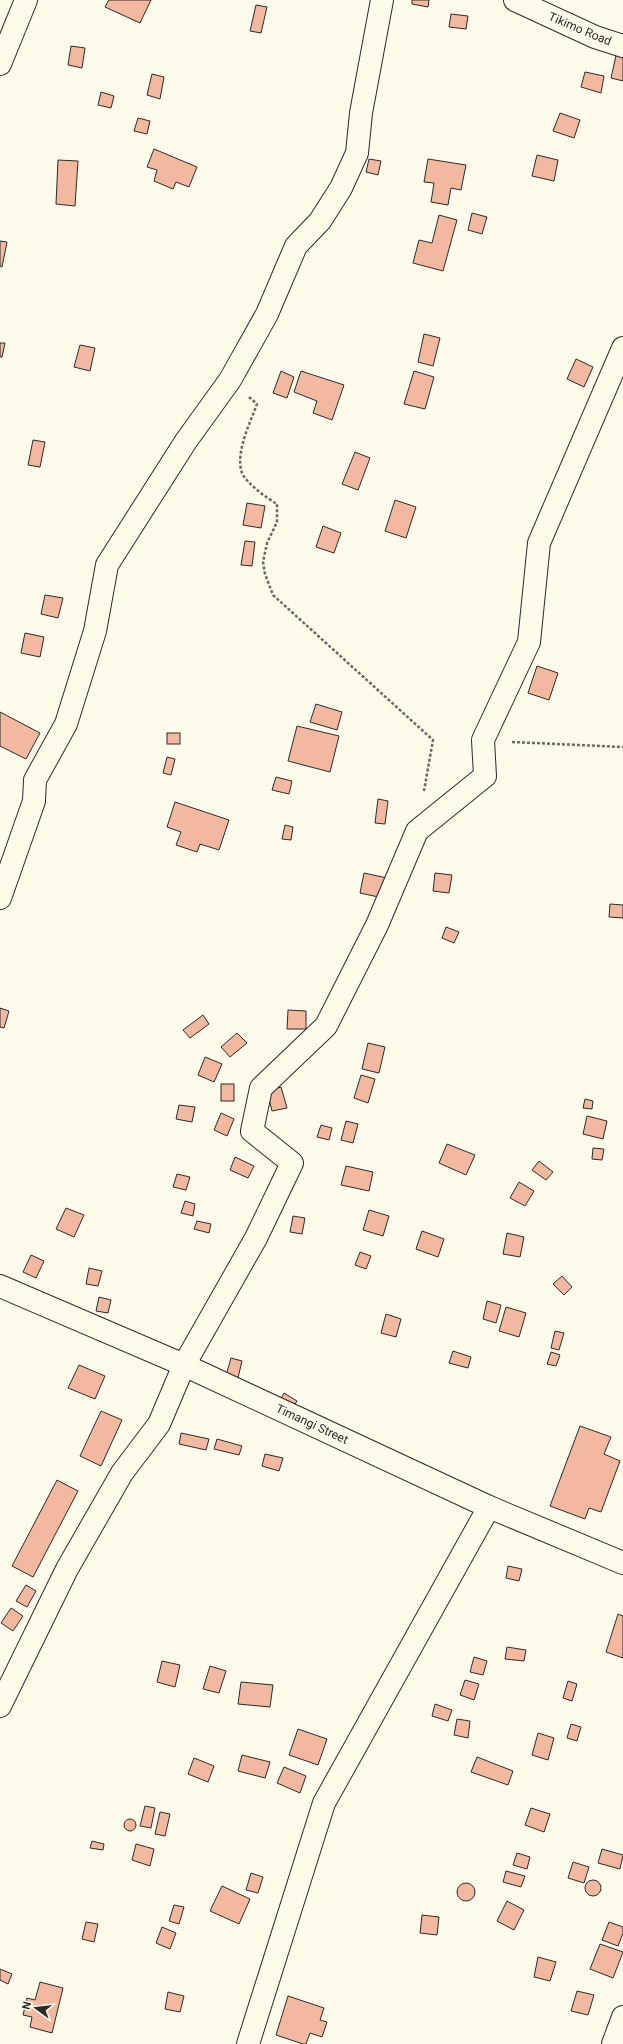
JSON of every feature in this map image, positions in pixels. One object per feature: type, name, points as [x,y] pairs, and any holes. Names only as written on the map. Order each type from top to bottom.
[{"type":"street","points":[[0,64],[26,0]]},
{"type":"street","points":[[0,898],[34,801],[35,780],[68,716],[95,631],[108,565],[186,441],[230,380],[267,314],[296,246],[320,220],[342,188],[357,153],[361,113],[382,0]]},
{"type":"street","name":"Tikimo Road","points":[[515,0],[595,37],[623,46]]},
{"type":"street","points":[[0,1706],[67,1568],[122,1473],[159,1424],[184,1365],[256,1238],[292,1163],[252,1131],[261,1088],[326,1026],[377,925],[417,831],[485,776],[483,740],[529,642],[539,543],[623,348]]},
{"type":"street","name":"Timangi Street","points":[[0,1286],[184,1365],[489,1507],[623,1563]]},
{"type":"street","points":[[248,2044],[324,1803],[489,1507]]},
{"type":"street","points":[[613,2044],[623,2017]]},
{"type":"path","points":[[230,380],[257,404],[241,449],[242,473],[260,493],[277,504],[277,522],[267,543],[263,562],[265,574],[273,595],[433,740],[417,831]]},
{"type":"path","points":[[483,740],[623,747]]},
{"type":"building","points":[[109,0],[151,0],[140,23],[105,7]]},
{"type":"building","points":[[412,0],[429,0],[428,7],[412,4]]},
{"type":"building","points":[[256,5],[267,7],[261,33],[250,31]]},
{"type":"building","points":[[451,14],[468,16],[466,29],[449,27]]},
{"type":"building","points":[[71,46],[85,48],[82,68],[68,65]]},
{"type":"building","points":[[617,51],[623,52],[623,81],[611,78]]},
{"type":"building","points":[[585,72],[604,76],[601,93],[581,87]]},
{"type":"building","points":[[152,74],[164,77],[160,99],[147,95]]},
{"type":"building","points":[[101,92],[114,96],[111,108],[98,105]]},
{"type":"building","points":[[560,113],[580,120],[574,138],[553,131]]},
{"type":"building","points":[[138,118],[150,121],[147,134],[134,131]]},
{"type":"building","points":[[154,149],[197,167],[189,187],[176,182],[173,189],[154,181],[157,170],[147,167]]},
{"type":"building","points":[[537,155],[558,160],[554,181],[532,176]]},
{"type":"building","points":[[369,159],[381,161],[378,175],[366,172]]},
{"type":"building","points":[[428,159],[466,165],[461,190],[451,188],[448,205],[431,202],[434,183],[424,182]]},
{"type":"building","points":[[58,160],[78,161],[75,206],[56,204]]},
{"type":"building","points":[[472,213],[487,217],[482,234],[468,230]]},
{"type":"building","points":[[439,215],[457,220],[443,271],[413,263],[419,240],[432,243]]},
{"type":"building","points":[[0,241],[7,242],[2,267],[0,266]]},
{"type":"building","points":[[424,334],[440,338],[433,366],[418,362]]},
{"type":"building","points":[[0,343],[5,343],[2,357],[0,357]]},
{"type":"building","points":[[80,345],[95,348],[90,371],[74,367]]},
{"type":"building","points":[[576,359],[593,367],[584,387],[567,379]]},
{"type":"building","points":[[281,371],[294,377],[287,398],[273,393]]},
{"type":"building","points":[[301,371],[344,385],[332,420],[313,413],[317,401],[294,392]]},
{"type":"building","points":[[414,371],[434,377],[425,409],[404,404]]},
{"type":"building","points":[[33,440],[45,442],[40,467],[28,465]]},
{"type":"building","points":[[355,452],[370,458],[358,490],[342,484]]},
{"type":"building","points":[[395,500],[416,507],[406,538],[385,531]]},
{"type":"building","points":[[247,503],[265,506],[261,528],[243,525]]},
{"type":"building","points":[[323,526],[341,533],[334,553],[316,547]]},
{"type":"building","points":[[245,541],[255,542],[252,566],[241,565]]},
{"type":"building","points":[[45,595],[63,598],[58,618],[41,614]]},
{"type":"building","points":[[25,633],[44,637],[40,657],[21,653]]},
{"type":"building","points":[[537,666],[558,673],[549,700],[528,693]]},
{"type":"building","points":[[316,704],[342,712],[337,730],[310,722]]},
{"type":"building","points":[[0,712],[40,733],[26,759],[0,746]]},
{"type":"building","points":[[297,726],[339,736],[330,772],[288,761]]},
{"type":"building","points":[[167,733],[180,733],[180,744],[167,744]]},
{"type":"building","points":[[167,757],[175,759],[171,775],[163,773]]},
{"type":"building","points":[[276,777],[292,781],[289,794],[272,790]]},
{"type":"building","points":[[378,799],[388,801],[385,824],[375,823]]},
{"type":"building","points":[[175,802],[229,820],[219,850],[200,844],[197,852],[176,845],[181,832],[167,827]]},
{"type":"building","points":[[285,825],[293,827],[291,840],[282,839]]},
{"type":"building","points":[[364,873],[387,878],[383,898],[360,893]]},
{"type":"building","points":[[435,873],[452,875],[449,893],[433,891]]},
{"type":"building","points":[[610,904],[623,905],[623,918],[609,917]]},
{"type":"building","points":[[446,927],[459,932],[454,943],[442,938]]},
{"type":"building","points":[[0,1008],[9,1011],[4,1028],[0,1027]]},
{"type":"building","points":[[288,1010],[306,1011],[306,1029],[287,1029]]},
{"type":"building","points":[[203,1015],[209,1024],[190,1038],[183,1030]]},
{"type":"building","points":[[237,1033],[247,1043],[230,1057],[221,1047]]},
{"type":"building","points":[[368,1043],[385,1047],[379,1073],[362,1069]]},
{"type":"building","points":[[205,1057],[222,1064],[214,1082],[198,1075]]},
{"type":"building","points":[[361,1075],[375,1079],[368,1103],[354,1098]]},
{"type":"building","points":[[221,1084],[234,1084],[234,1101],[221,1101]]},
{"type":"building","points":[[281,1087],[287,1108],[272,1111],[267,1091]]},
{"type":"building","points":[[585,1099],[593,1101],[592,1109],[583,1108]]},
{"type":"building","points":[[179,1105],[195,1107],[192,1122],[176,1119]]},
{"type":"building","points":[[221,1113],[234,1119],[227,1136],[214,1130]]},
{"type":"building","points":[[587,1116],[607,1121],[603,1139],[583,1134]]},
{"type":"building","points":[[346,1121],[358,1124],[353,1143],[341,1140]]},
{"type":"building","points":[[321,1125],[332,1128],[329,1140],[317,1137]]},
{"type":"building","points":[[447,1144],[475,1155],[466,1175],[439,1163]]},
{"type":"building","points":[[593,1148],[604,1149],[602,1160],[592,1159]]},
{"type":"building","points":[[235,1157],[254,1166],[248,1178],[230,1170]]},
{"type":"building","points":[[539,1161],[553,1172],[546,1180],[532,1170]]},
{"type":"building","points":[[346,1166],[373,1172],[369,1191],[341,1185]]},
{"type":"building","points":[[177,1174],[190,1177],[186,1190],[173,1187]]},
{"type":"building","points":[[519,1182],[534,1191],[525,1206],[510,1198]]},
{"type":"building","points":[[185,1201],[195,1204],[193,1216],[181,1213]]},
{"type":"building","points":[[66,1208],[84,1215],[74,1237],[56,1229]]},
{"type":"building","points":[[369,1210],[389,1216],[383,1236],[363,1230]]},
{"type":"building","points":[[293,1216],[305,1218],[302,1234],[290,1232]]},
{"type":"building","points":[[197,1221],[211,1224],[209,1233],[194,1229]]},
{"type":"building","points":[[422,1231],[444,1239],[438,1257],[416,1249]]},
{"type":"building","points":[[507,1233],[524,1237],[520,1257],[503,1254]]},
{"type":"building","points":[[360,1252],[371,1256],[366,1269],[355,1265]]},
{"type":"building","points":[[31,1255],[44,1261],[36,1278],[23,1272]]},
{"type":"building","points":[[89,1268],[102,1271],[98,1286],[86,1284]]},
{"type":"building","points":[[562,1276],[572,1287],[564,1295],[553,1284]]},
{"type":"building","points":[[99,1297],[111,1300],[108,1313],[96,1311]]},
{"type":"building","points":[[487,1301],[501,1305],[496,1323],[483,1319]]},
{"type":"building","points":[[506,1307],[526,1313],[519,1337],[499,1331]]},
{"type":"building","points":[[386,1314],[401,1319],[396,1337],[381,1333]]},
{"type":"building","points":[[555,1331],[564,1333],[559,1350],[551,1348]]},
{"type":"building","points":[[453,1351],[471,1357],[468,1368],[449,1363]]},
{"type":"building","points":[[551,1352],[560,1355],[556,1366],[547,1364]]},
{"type":"building","points":[[231,1358],[242,1361],[237,1382],[225,1379]]},
{"type":"building","points":[[79,1365],[105,1376],[95,1399],[68,1388]]},
{"type":"building","points":[[284,1393],[297,1401],[291,1411],[278,1404]]},
{"type":"building","points":[[101,1411],[122,1420],[101,1466],[80,1456]]},
{"type":"building","points":[[580,1426],[611,1437],[604,1454],[620,1461],[601,1512],[589,1508],[585,1519],[550,1506]]},
{"type":"building","points":[[181,1433],[209,1439],[206,1450],[179,1444]]},
{"type":"building","points":[[217,1439],[242,1446],[239,1455],[214,1449]]},
{"type":"building","points":[[265,1454],[283,1458],[279,1471],[262,1466]]},
{"type":"building","points":[[57,1480],[78,1491],[33,1577],[12,1566]]},
{"type":"building","points":[[508,1566],[522,1569],[519,1581],[506,1578]]},
{"type":"building","points":[[26,1585],[36,1591],[27,1607],[16,1601]]},
{"type":"building","points":[[11,1608],[23,1616],[13,1631],[1,1623]]},
{"type":"building","points":[[618,1614],[623,1616],[623,1658],[606,1652]]},
{"type":"building","points":[[507,1647],[526,1650],[524,1661],[505,1659]]},
{"type":"building","points":[[474,1657],[487,1661],[483,1675],[470,1672]]},
{"type":"building","points":[[162,1661],[180,1665],[175,1687],[157,1682]]},
{"type":"building","points":[[210,1666],[226,1671],[219,1693],[203,1689]]},
{"type":"building","points":[[465,1680],[479,1684],[474,1700],[460,1695]]},
{"type":"building","points":[[568,1681],[577,1684],[572,1701],[563,1698]]},
{"type":"building","points":[[241,1682],[273,1685],[270,1707],[238,1704]]},
{"type":"building","points":[[435,1704],[452,1710],[448,1721],[432,1716]]},
{"type":"building","points":[[457,1719],[470,1721],[468,1738],[454,1735]]},
{"type":"building","points":[[571,1724],[581,1727],[577,1741],[567,1738]]},
{"type":"building","points":[[298,1729],[327,1739],[318,1765],[289,1755]]},
{"type":"building","points":[[538,1733],[554,1738],[548,1760],[532,1755]]},
{"type":"building","points":[[242,1755],[270,1762],[265,1778],[238,1771]]},
{"type":"building","points":[[477,1757],[513,1771],[508,1785],[471,1772]]},
{"type":"building","points":[[194,1758],[214,1766],[208,1782],[188,1774]]},
{"type":"building","points":[[284,1767],[306,1776],[300,1793],[277,1783]]},
{"type":"building","points":[[145,1806],[155,1808],[151,1828],[140,1826]]},
{"type":"building","points":[[531,1808],[550,1814],[544,1832],[525,1825]]},
{"type":"building","points":[[160,1812],[170,1814],[165,1836],[155,1834]]},
{"type":"building","points":[[128,1819],[132,1819],[136,1825],[132,1831],[128,1831],[124,1827],[124,1823]]},
{"type":"building","points":[[92,1841],[104,1844],[103,1850],[90,1848]]},
{"type":"building","points":[[136,1844],[154,1849],[150,1866],[132,1860]]},
{"type":"building","points":[[602,1849],[623,1855],[620,1869],[598,1863]]},
{"type":"building","points":[[517,1853],[530,1857],[527,1869],[513,1865]]},
{"type":"building","points":[[573,1862],[589,1867],[584,1883],[568,1878]]},
{"type":"building","points":[[506,1871],[525,1876],[521,1887],[503,1882]]},
{"type":"building","points":[[251,1873],[263,1877],[258,1893],[246,1890]]},
{"type":"building","points":[[593,1880],[599,1882],[601,1888],[599,1894],[593,1896],[587,1894],[585,1888],[587,1882]]},
{"type":"building","points":[[462,1883],[470,1883],[475,1888],[473,1899],[470,1901],[462,1901],[457,1896],[457,1888]]},
{"type":"building","points":[[222,1886],[250,1899],[239,1924],[210,1911]]},
{"type":"building","points":[[507,1901],[524,1910],[514,1930],[497,1921]]},
{"type":"building","points":[[174,1905],[184,1907],[179,1924],[169,1921]]},
{"type":"building","points":[[422,1915],[439,1917],[437,1935],[420,1933]]},
{"type":"building","points":[[86,1922],[98,1924],[94,1942],[82,1939]]},
{"type":"building","points":[[609,1922],[623,1927],[623,1933],[618,1946],[602,1940]]},
{"type":"building","points":[[162,1927],[176,1933],[170,1949],[156,1943]]},
{"type":"building","points":[[600,1944],[623,1952],[613,1978],[590,1969]]},
{"type":"building","points":[[538,1957],[556,1962],[550,1981],[534,1977]]},
{"type":"building","points":[[0,1969],[12,1974],[8,1984],[0,1980]]},
{"type":"building","points":[[40,1982],[63,1988],[52,2033],[30,2027],[32,2017],[23,2015],[27,1998],[35,2000]]},
{"type":"building","points":[[577,1991],[594,1995],[588,2015],[571,2011]]},
{"type":"building","points":[[168,1992],[184,1996],[180,2012],[165,2009]]},
{"type":"building","points":[[288,1996],[324,2008],[320,2020],[327,2022],[322,2037],[310,2033],[306,2044],[303,2044],[276,2035]]}]
